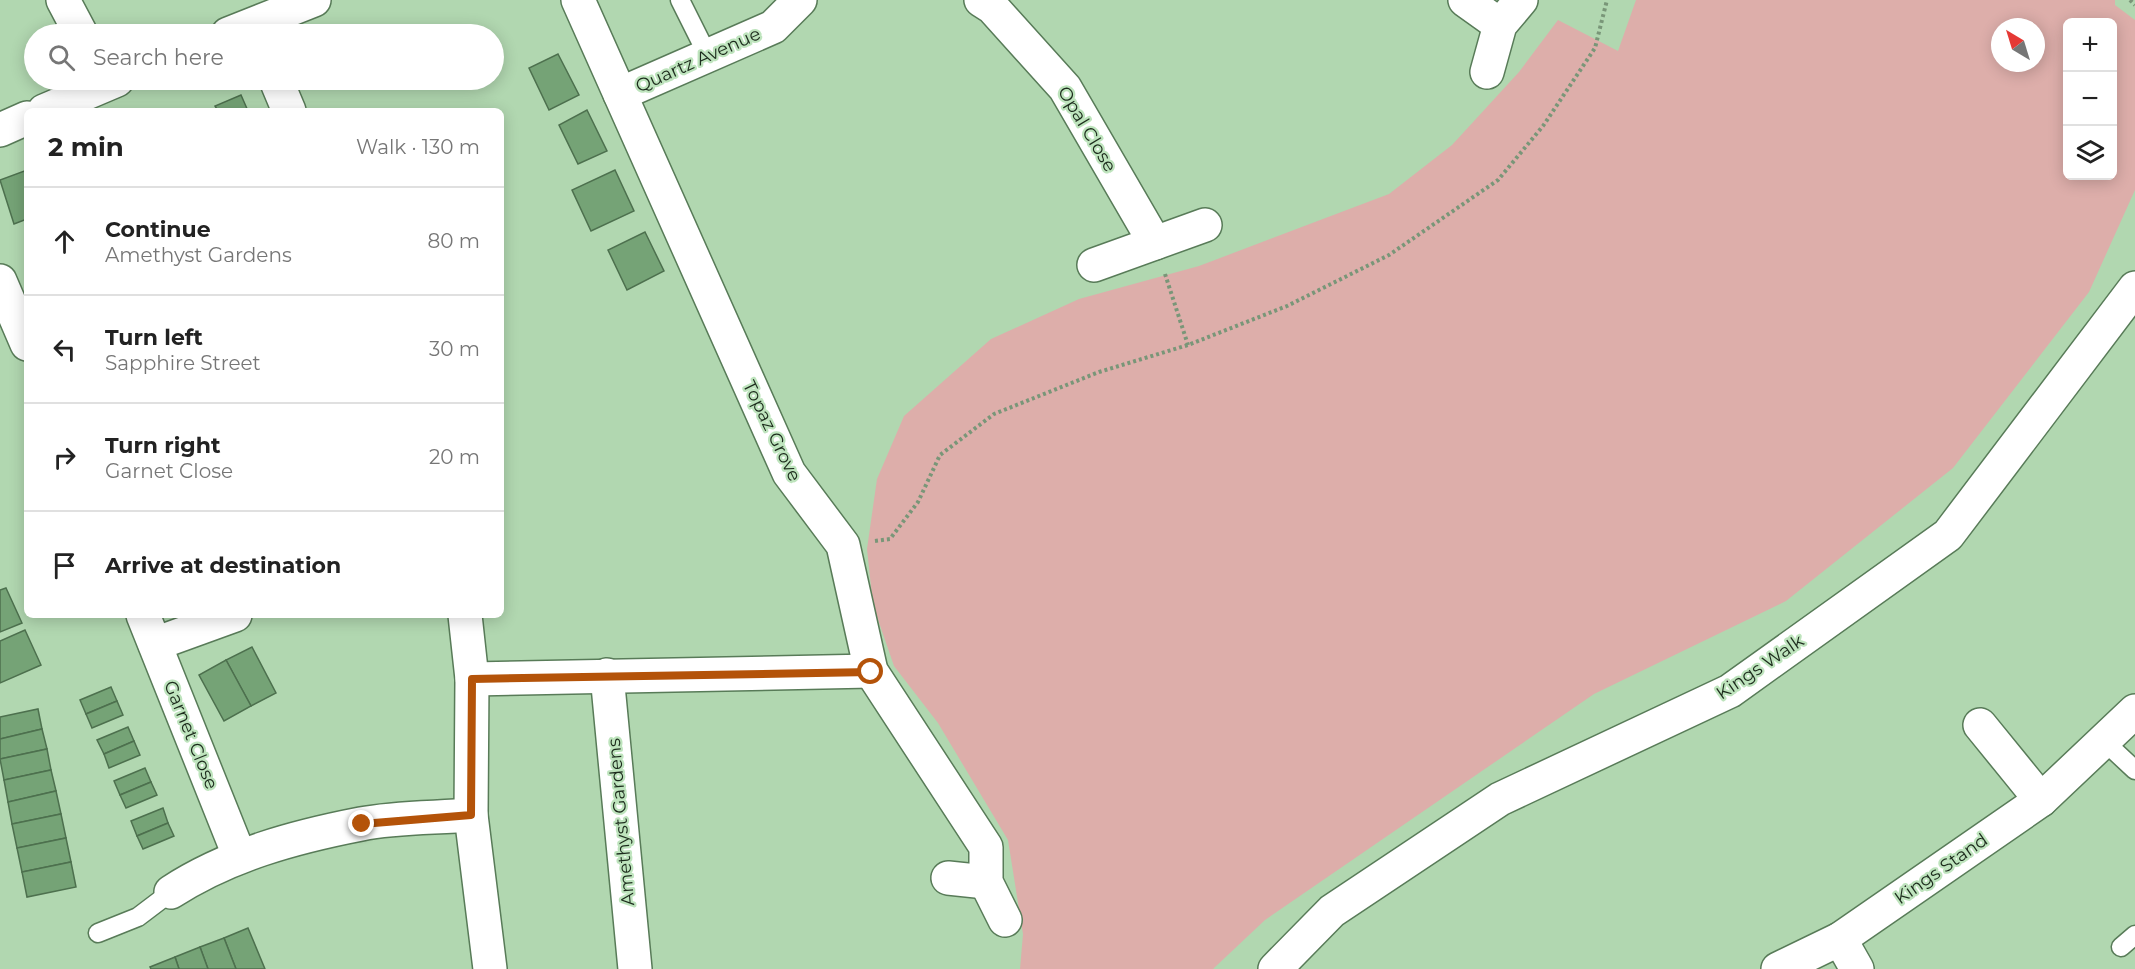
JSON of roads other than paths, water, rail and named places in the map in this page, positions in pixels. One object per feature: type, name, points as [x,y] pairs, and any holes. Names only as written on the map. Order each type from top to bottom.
[{"type":"street","points":[[63,0],[76,24]]},
{"type":"street","points":[[262,24],[314,0]]},
{"type":"street","name":"Topaz Grove","points":[[578,0],[789,473],[843,545],[871,672],[986,847],[986,882],[1005,920]]},
{"type":"street","name":"Quartz Avenue","points":[[620,94],[773,27],[800,0]]},
{"type":"street","name":"Opal Close","points":[[981,0],[992,7],[1065,88],[1155,243]]},
{"type":"street","points":[[1465,0],[1500,25]]},
{"type":"street","points":[[1487,72],[1500,25],[1521,0]]},
{"type":"street","points":[[50,108],[90,90]]},
{"type":"street","points":[[280,90],[288,108]]},
{"type":"street","points":[[0,130],[24,119]]},
{"type":"street","points":[[1094,265],[1205,225]]},
{"type":"street","points":[[0,281],[24,338]]},
{"type":"street","name":"Kings Walk","points":[[1275,969],[1332,911],[1500,799],[1730,690],[1948,534],[2135,288]]},
{"type":"street","points":[[149,629],[217,618]]},
{"type":"street","points":[[465,618],[472,679],[471,815],[490,969]]},
{"type":"street","name":"Garnet Close","points":[[149,629],[239,855]]},
{"type":"street","points":[[472,679],[871,672]]},
{"type":"street","name":"Amethyst Gardens","points":[[607,675],[635,969]]},
{"type":"street","name":"Kings Stand","points":[[1778,969],[1840,939],[2041,800],[2135,711]]},
{"type":"street","points":[[1980,725],[2041,800]]},
{"type":"street","points":[[171,892],[199,874],[239,855],[362,824],[471,815]]},
{"type":"street","points":[[948,878],[986,882]]},
{"type":"street","points":[[1840,939],[1857,969]]},
{"type":"lane","points":[[680,0],[708,56]]},
{"type":"lane","points":[[2104,742],[2135,770]]},
{"type":"lane","points":[[98,933],[138,917],[171,892]]},
{"type":"lane","points":[[2121,947],[2135,934]]}]
